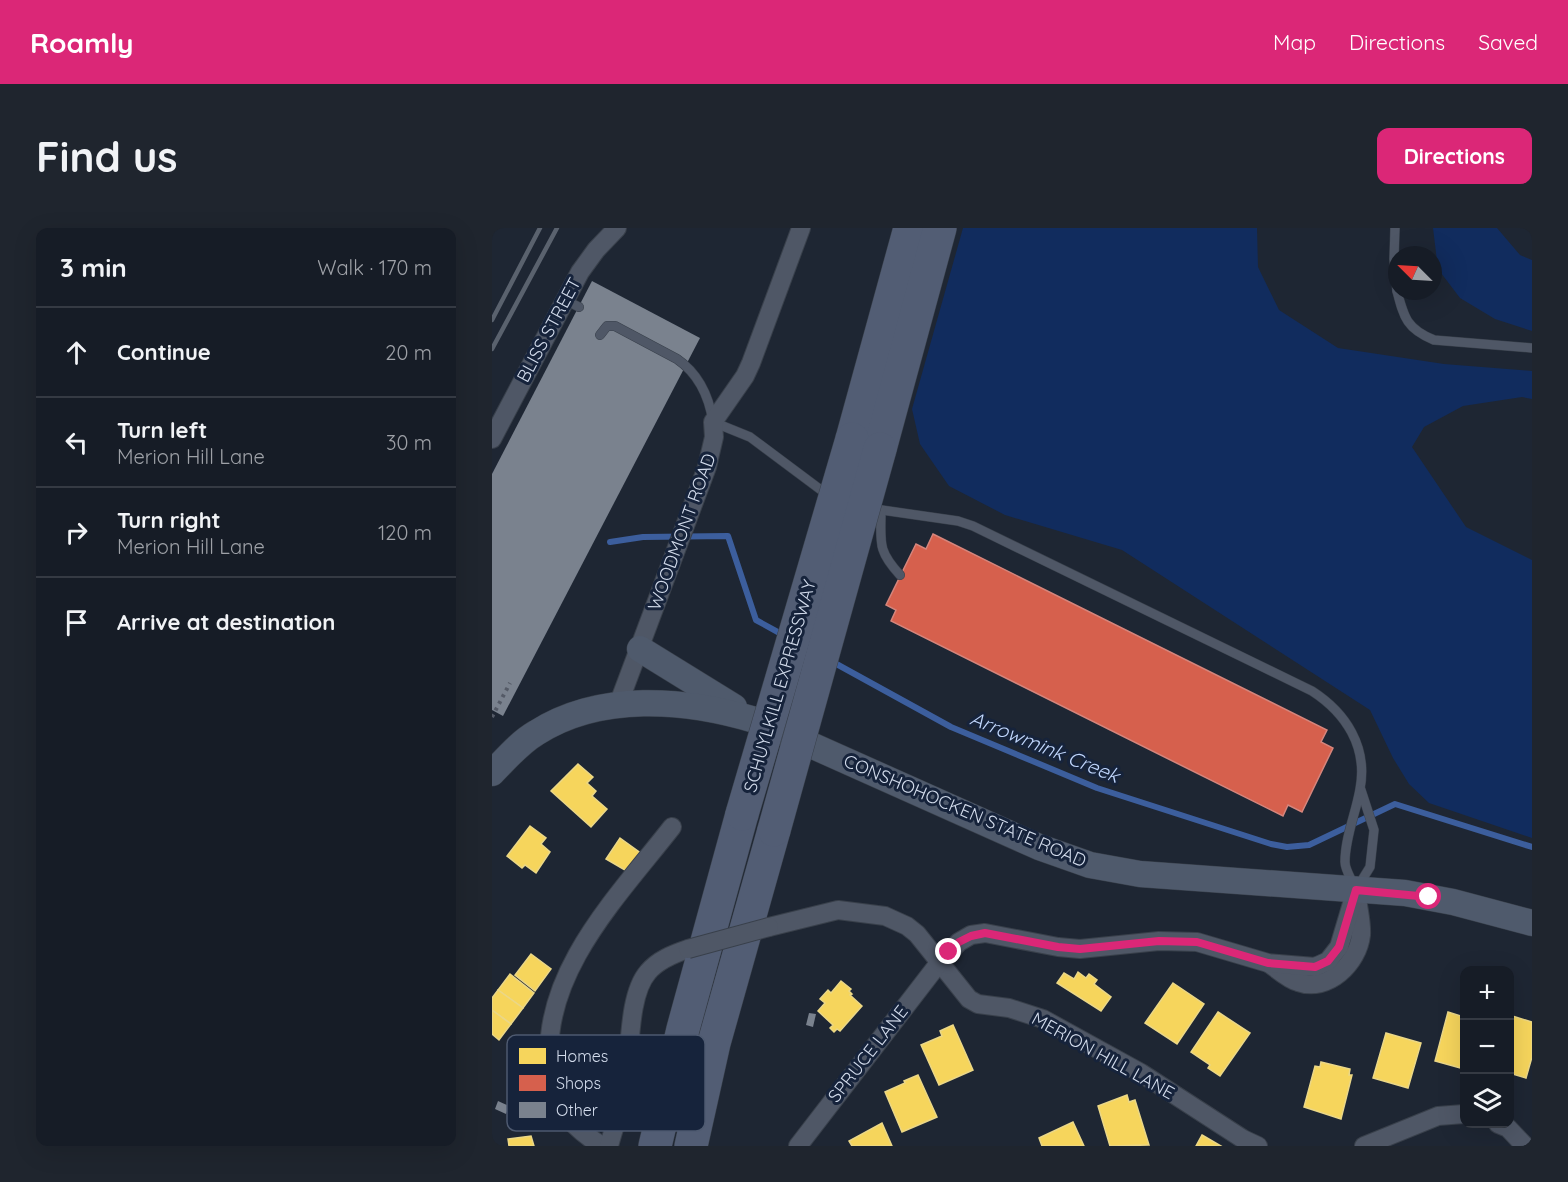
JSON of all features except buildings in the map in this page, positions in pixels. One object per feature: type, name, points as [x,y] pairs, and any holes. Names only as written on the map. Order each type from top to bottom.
[{"type":"highway","name":"SCHUYLKILL EXPRESSWAY","points":[[705,1083],[714,1043],[774,830],[866,444],[910,228]]},
{"type":"highway","name":"SCHUYLKILL EXPRESSWAY","points":[[682,1035],[742,814],[940,228]]},
{"type":"highway","name":"SCHUYLKILL EXPRESSWAY","points":[[655,1146],[659,1131]]},
{"type":"highway","name":"SCHUYLKILL EXPRESSWAY","points":[[691,1146],[694,1131]]},
{"type":"main road","points":[[640,649],[755,720]]},
{"type":"main road","name":"CONSHOHOCKEN STATE ROAD","points":[[492,773],[523,742],[547,726],[573,715],[618,705],[675,704],[729,712],[755,720],[1040,847],[1090,865],[1140,874],[1429,897],[1532,923]]},
{"type":"street","name":"BLISS STREET","points":[[492,439],[572,304],[587,260],[617,228]]},
{"type":"street","name":"WOODMONT ROAD","points":[[618,705],[698,493],[711,452],[714,422],[751,363],[801,228]]},
{"type":"street","points":[[550,1035],[564,981],[584,943],[672,827]]},
{"type":"street","points":[[939,963],[959,942],[985,933],[1080,949],[1159,941],[1197,942],[1268,963],[1315,967],[1328,961],[1342,940],[1356,890]]},
{"type":"street","name":"MERION HILL LANE","points":[[631,1035],[635,1003],[647,973],[671,955],[838,910],[885,916],[908,926],[917,934],[969,999],[978,1004],[1017,1010],[1043,1019],[1141,1073],[1258,1146]]},
{"type":"street","name":"SPRUCE LANE","points":[[798,1146],[939,963]]},
{"type":"street","points":[[1364,1146],[1438,1116],[1460,1114]]},
{"type":"street","points":[[1508,1128],[1525,1146]]},
{"type":"street","points":[[579,1131],[602,1146]]},
{"type":"street","name":"MERION HILL LANE","points":[[609,1146],[613,1131]]},
{"type":"lane","points":[[1394,246],[1395,228]]},
{"type":"lane","points":[[1399,300],[1409,326],[1421,335],[1434,340],[1532,348]]},
{"type":"lane","points":[[600,335],[607,326],[615,326],[686,365],[700,383],[707,397],[714,422],[750,437],[825,494],[840,502]]},
{"type":"lane","points":[[857,507],[958,521],[973,526],[1312,691],[1327,701],[1350,728],[1361,758],[1361,788],[1347,841],[1345,864],[1356,890]]},
{"type":"lane","points":[[881,510],[881,545],[886,560],[900,575]]},
{"type":"lane","points":[[1356,890],[1370,867],[1374,830],[1361,788]]},
{"type":"path","points":[[492,717],[510,683]]},
{"type":"shaded area","points":[[963,228],[1257,228],[1258,267],[1279,310],[1338,348],[1444,364],[1532,371],[1532,399],[1522,397],[1463,406],[1424,427],[1412,447],[1466,527],[1532,560],[1532,838],[1429,803],[1409,784],[1393,758],[1370,710],[1122,550],[1005,515],[949,486],[920,444],[912,409]]},
{"type":"shaded area","points":[[1433,228],[1497,228],[1520,255],[1532,260],[1532,331],[1495,319],[1460,298],[1442,274],[1442,246],[1435,246]]},
{"type":"waterway","name":"Arrowmink Creek","points":[[610,542],[643,537],[728,536],[756,620],[785,636]]},
{"type":"waterway","name":"Arrowmink Creek","points":[[831,661],[951,727],[1097,788],[1271,844],[1287,847],[1309,845],[1395,804],[1532,847]]},
{"type":"railway","points":[[492,320],[540,228]]},
{"type":"railway","points":[[492,349],[557,228]]},
{"type":"route","points":[[949,952],[959,942],[985,933],[1080,949],[1159,941],[1197,942],[1268,963],[1315,967],[1328,961],[1339,947],[1356,890],[1429,897]]}]
